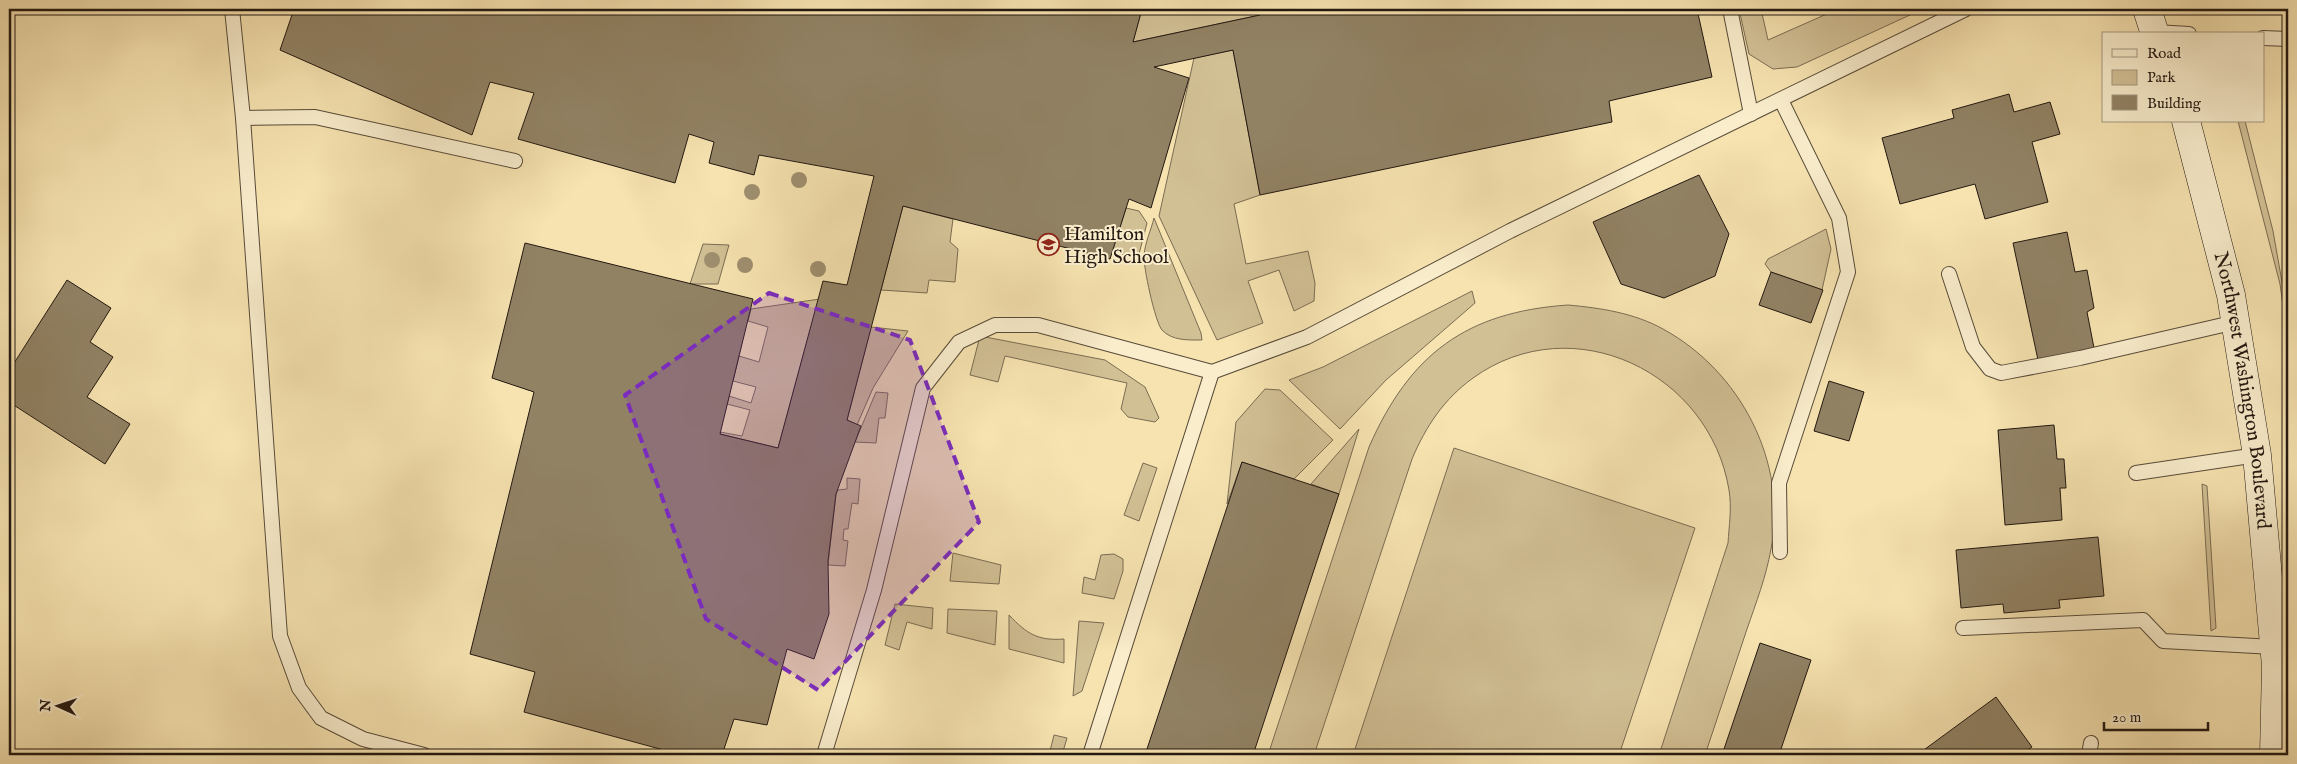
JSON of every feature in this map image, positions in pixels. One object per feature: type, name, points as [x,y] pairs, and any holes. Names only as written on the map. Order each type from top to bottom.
[{"type":"main road","name":"Northwest Washington Boulevard","points":[[2186,122],[2231,295],[2257,455],[2276,666],[2274,755]]},
{"type":"lane","points":[[232,9],[243,118],[280,636],[299,688],[321,718],[363,739],[424,755]]},
{"type":"lane","points":[[1730,9],[1751,114]]},
{"type":"lane","points":[[824,755],[874,590],[923,388],[959,342],[995,325],[1038,325],[1212,372],[1307,337],[1510,231],[1966,9]]},
{"type":"lane","points":[[2152,25],[2181,32]]},
{"type":"lane","points":[[2264,38],[2288,39]]},
{"type":"lane","points":[[1780,552],[1779,483],[1848,272],[1839,218],[1781,100]]},
{"type":"lane","points":[[243,118],[315,117],[515,161]]},
{"type":"lane","points":[[1950,274],[1973,347],[1990,369],[2001,373],[2080,358],[2236,322]]},
{"type":"lane","points":[[1090,755],[1212,372]]},
{"type":"lane","points":[[2136,473],[2257,455]]},
{"type":"lane","points":[[1963,628],[2143,620],[2162,641],[2274,647]]},
{"type":"highlighted area","points":[[769,293],[910,340],[979,522],[818,690],[706,619],[625,395]]},
{"type":"green space","points":[[1142,9],[1259,9],[1260,15],[1133,42]]},
{"type":"green space","points":[[1739,9],[1761,9],[1768,40],[1838,9],[1923,9],[1797,67],[1773,69],[1749,54]]},
{"type":"green space","points":[[1233,50],[1260,195],[1234,204],[1246,264],[1308,251],[1315,283],[1314,301],[1294,311],[1279,270],[1248,281],[1263,323],[1217,340],[1159,216],[1194,58]]},
{"type":"green space","points":[[2238,122],[2245,122],[2273,231],[2288,316],[2288,342],[2280,284]]},
{"type":"green space","points":[[903,206],[953,219],[950,242],[958,249],[955,282],[929,280],[927,293],[881,290]]},
{"type":"green space","points":[[1126,208],[1139,211],[1147,223],[1138,258],[1112,252]]},
{"type":"green space","points":[[1154,218],[1201,333],[1202,340],[1176,338],[1166,334],[1159,325],[1150,294],[1144,261]]},
{"type":"green space","points":[[1826,229],[1831,249],[1822,290],[1771,272],[1765,264],[1768,259]]},
{"type":"green space","points":[[703,244],[729,245],[718,284],[690,284]]},
{"type":"green space","points":[[1472,291],[1475,303],[1386,380],[1340,429],[1289,380],[1323,367]]},
{"type":"green space","points":[[820,299],[778,448],[720,434],[720,432],[742,436],[750,410],[727,404],[729,396],[751,403],[756,387],[733,381],[739,356],[759,362],[768,327],[748,321],[751,309]]},
{"type":"green space","points":[[1568,305],[1605,310],[1641,319],[1663,329],[1690,347],[1715,369],[1735,394],[1752,422],[1765,452],[1772,484],[1774,516],[1771,549],[1760,590],[1705,755],[1659,755],[1728,543],[1730,497],[1717,449],[1695,413],[1666,384],[1631,363],[1593,351],[1553,349],[1512,357],[1473,378],[1453,395],[1437,414],[1423,435],[1412,459],[1314,755],[1268,755],[1369,447],[1385,414],[1403,387],[1423,363],[1446,344],[1471,328],[1500,317],[1532,309]]},
{"type":"green space","points":[[871,327],[908,331],[873,388],[857,425],[847,420]]},
{"type":"green space","points":[[980,336],[1105,360],[1145,387],[1159,418],[1155,422],[1128,417],[1121,409],[1127,383],[1005,356],[998,382],[970,375]]},
{"type":"green space","points":[[1265,389],[1280,390],[1333,440],[1294,479],[1242,462],[1227,504],[1236,422]]},
{"type":"green space","points":[[876,392],[888,393],[885,418],[879,418],[876,443],[855,442]]},
{"type":"green space","points":[[1359,429],[1339,494],[1311,484]]},
{"type":"green space","points":[[1454,448],[1695,528],[1619,755],[1353,755]]},
{"type":"green space","points":[[1143,463],[1157,468],[1139,521],[1124,515]]},
{"type":"green space","points":[[847,478],[860,479],[858,504],[852,503],[848,529],[844,529],[843,540],[848,541],[845,566],[828,565],[836,494],[838,490],[847,489]]},
{"type":"green space","points":[[2202,484],[2207,486],[2216,628],[2211,631]]},
{"type":"green space","points":[[953,553],[1001,565],[999,584],[950,581]]},
{"type":"green space","points":[[1114,554],[1123,559],[1123,571],[1114,599],[1082,593],[1084,577],[1095,580],[1101,555]]},
{"type":"green space","points":[[895,604],[933,608],[932,629],[907,622],[899,650],[885,645]]},
{"type":"green space","points":[[948,609],[997,611],[995,645],[947,633]]},
{"type":"green space","points":[[1009,615],[1034,635],[1047,639],[1064,639],[1064,663],[1009,649]]},
{"type":"green space","points":[[1079,621],[1104,623],[1082,691],[1073,696]]},
{"type":"green space","points":[[1054,735],[1067,738],[1062,755],[1049,755]]},
{"type":"building","name":"Hamilton High School","points":[[294,9],[1142,9],[1133,42],[1260,15],[1259,9],[1697,9],[1712,77],[1609,101],[1612,122],[1260,195],[1233,50],[1154,67],[1189,78],[1151,208],[1129,199],[1110,259],[903,206],[847,420],[861,426],[836,494],[828,561],[829,614],[814,659],[787,649],[767,725],[734,719],[722,755],[682,755],[524,712],[535,672],[470,654],[534,392],[492,378],[525,243],[753,299],[720,434],[778,448],[823,281],[847,285],[874,176],[759,155],[754,175],[709,163],[714,142],[689,134],[675,183],[518,139],[534,93],[490,82],[472,135],[280,50]]},
{"type":"building","points":[[2009,94],[2014,112],[2050,102],[2060,134],[2032,142],[2048,202],[1985,219],[1975,184],[1900,204],[1882,138],[1954,118],[1952,110]]},
{"type":"building","points":[[1699,175],[1729,234],[1715,276],[1664,298],[1621,284],[1593,222]]},
{"type":"building","points":[[2067,232],[2075,272],[2087,270],[2094,308],[2087,312],[2094,348],[2038,360],[2013,243]]},
{"type":"building","points":[[1771,272],[1823,290],[1811,323],[1759,305]]},
{"type":"building","points":[[67,280],[111,308],[90,342],[113,357],[87,397],[130,424],[105,464],[9,402],[9,371]]},
{"type":"building","points":[[1829,381],[1864,392],[1849,441],[1814,431]]},
{"type":"building","points":[[2054,425],[2057,459],[2064,459],[2066,488],[2060,488],[2062,520],[2005,525],[1998,430]]},
{"type":"building","points":[[1242,462],[1339,494],[1253,755],[1145,755]]},
{"type":"building","points":[[2098,537],[2104,596],[2059,600],[2060,608],[2004,613],[2003,604],[1961,608],[1956,550]]},
{"type":"building","points":[[1760,643],[1811,660],[1779,755],[1722,755]]},
{"type":"building","points":[[1996,697],[2032,747],[2020,755],[1917,755]]},
{"type":"place","name":"Hamilton High School","points":[[1048,245]]}]
